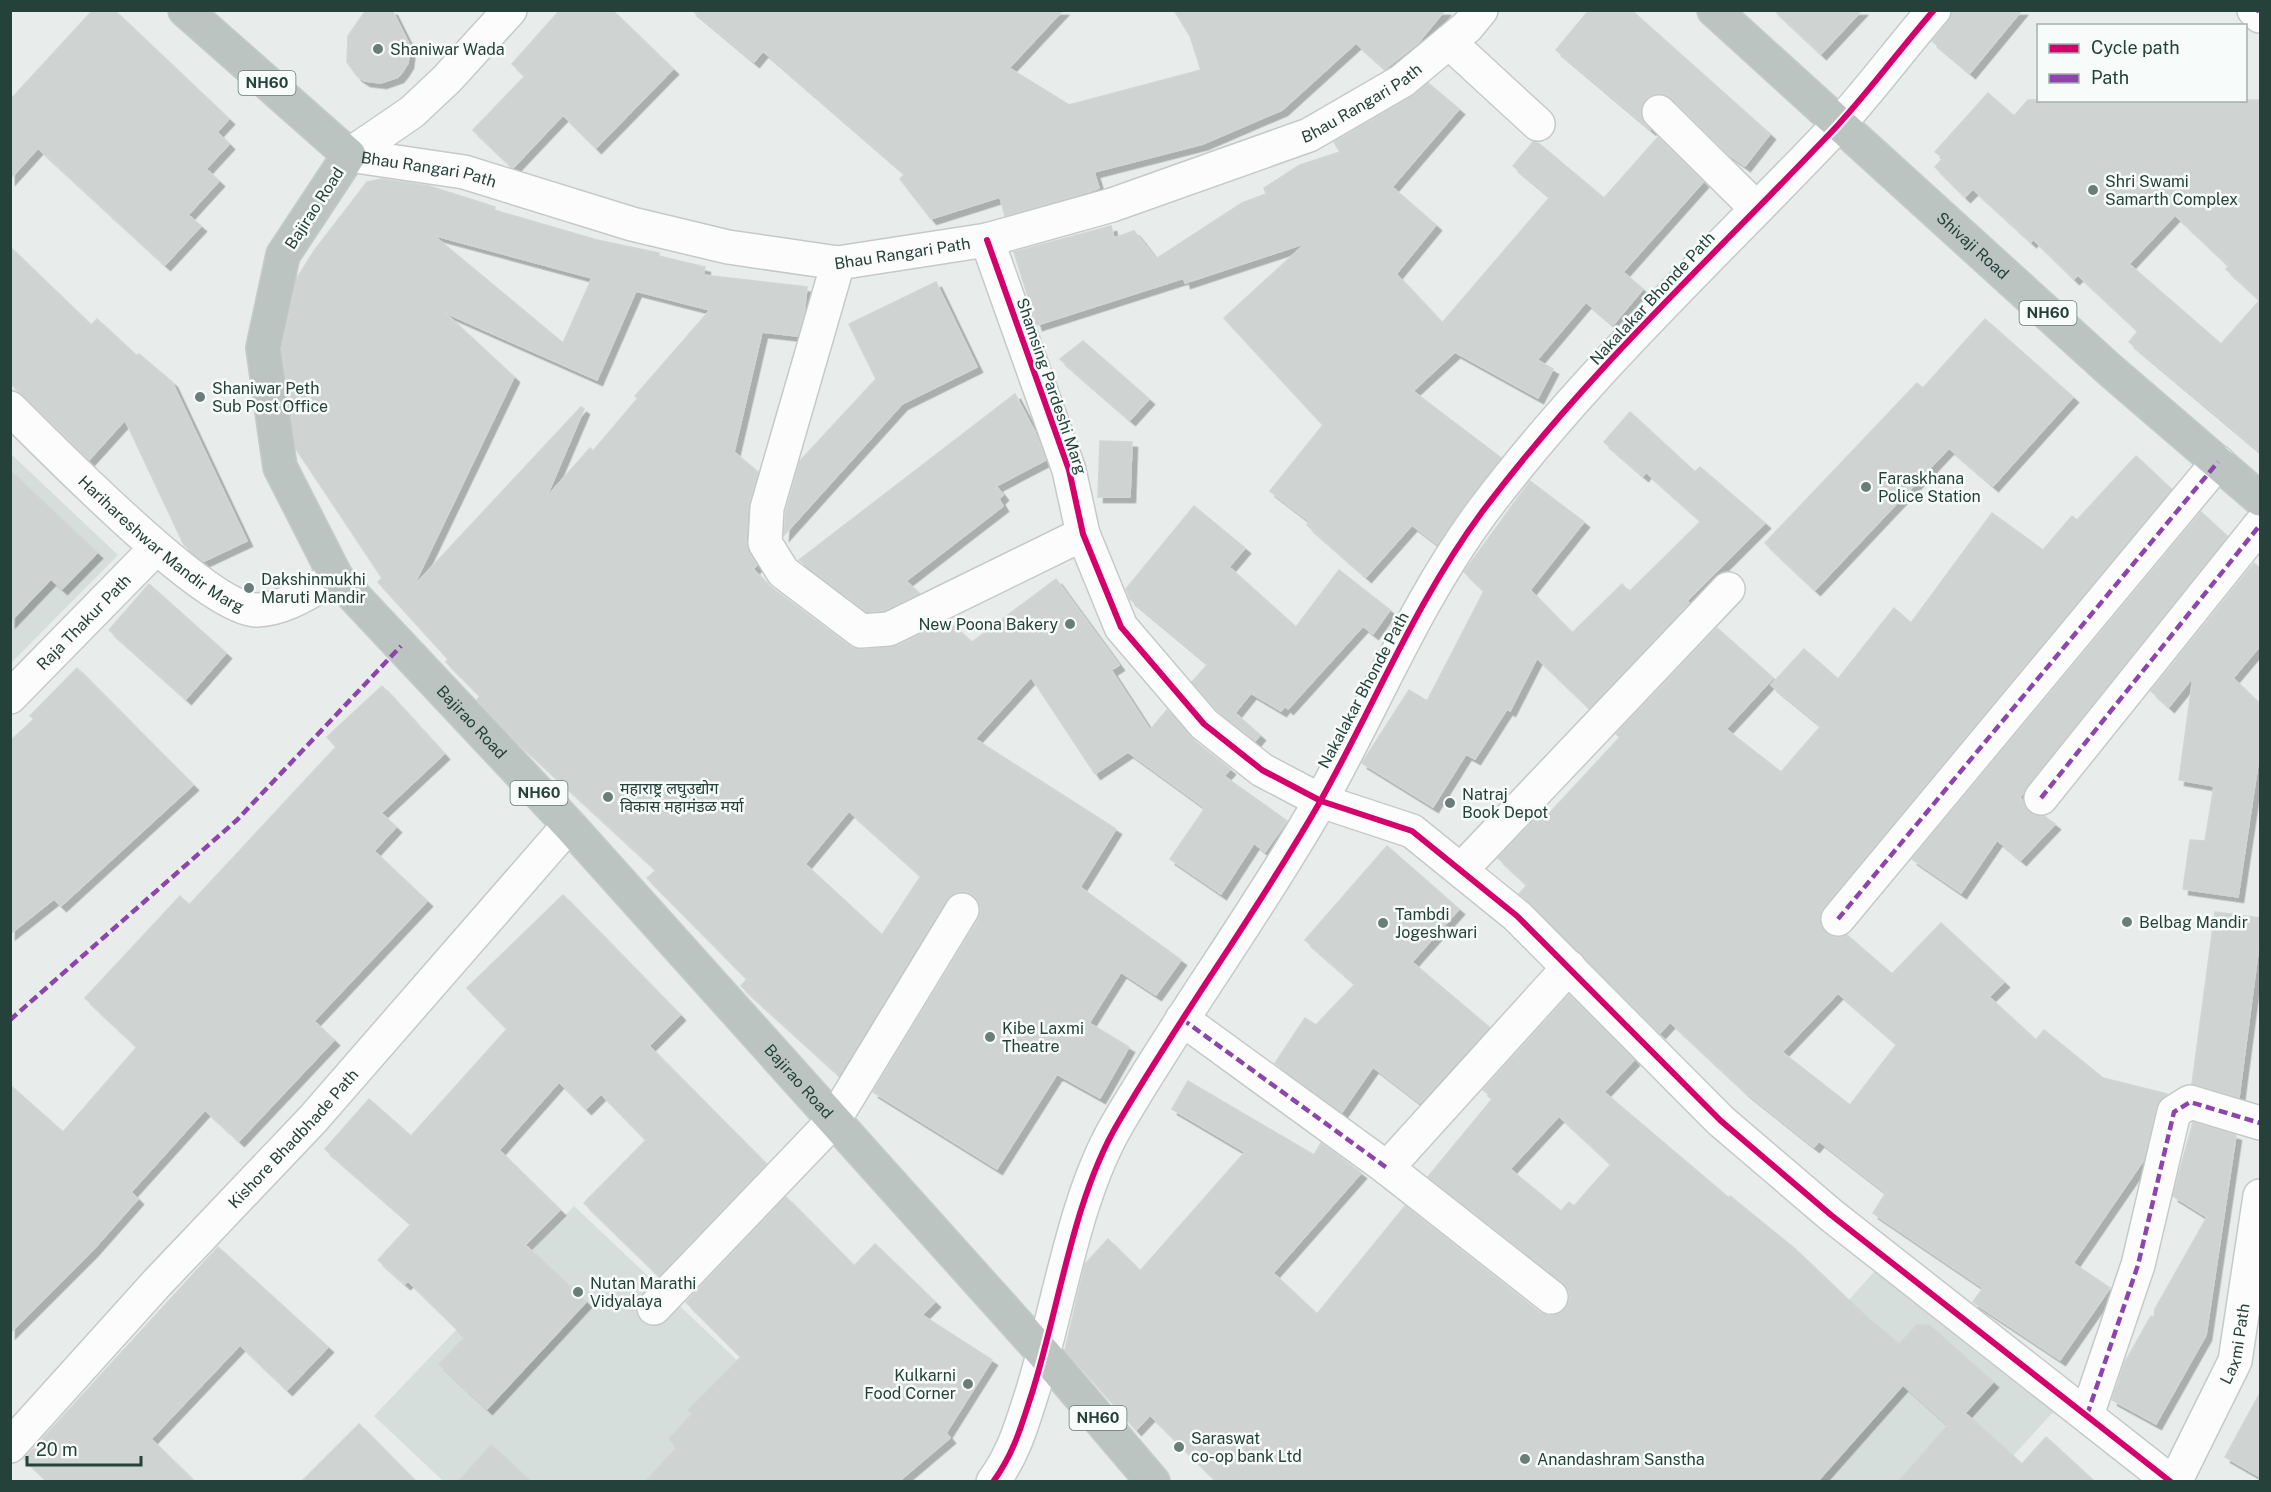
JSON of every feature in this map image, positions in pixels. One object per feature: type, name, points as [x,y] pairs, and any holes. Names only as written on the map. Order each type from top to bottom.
[{"type":"highway","name":"Bajirao Road","points":[[185,10],[349,155],[283,255],[263,348],[280,467],[336,577],[569,825],[1044,1354],[1153,1482]]},
{"type":"highway","name":"Shivaji Road","points":[[1714,10],[2110,370],[2260,499]]},
{"type":"street","points":[[349,155],[412,112],[447,79],[510,10]]},
{"type":"street","name":"Bhau Rangari Path","points":[[349,155],[464,172],[632,224],[728,247],[838,263],[987,240],[1112,205],[1309,135],[1402,81],[1449,42],[1481,10]]},
{"type":"street","name":"Nakalakar Bhonde Path","points":[[993,1482],[1011,1456],[1044,1354],[1075,1233],[1106,1143],[1182,1019],[1276,878],[1321,801],[1404,636],[1480,515],[1560,417],[1839,123],[1934,10]]},
{"type":"street","points":[[1449,42],[1539,124]]},
{"type":"street","points":[[1659,112],[1756,208]]},
{"type":"street","name":"Shamsing Pardeshi Marg","points":[[987,240],[1069,470],[1083,534],[1121,627],[1204,724],[1262,770],[1321,801],[1412,831],[1517,916],[1730,1128],[1831,1215],[2173,1482]]},
{"type":"street","points":[[838,263],[767,508],[765,543],[783,572],[861,631],[875,632],[889,629],[1083,534]]},
{"type":"street","name":"Harihareshwar Mandir Marg","points":[[10,408],[156,548],[229,600],[255,610],[285,604],[336,577]]},
{"type":"street","points":[[1838,919],[2218,462]]},
{"type":"street","points":[[2041,798],[2260,525]]},
{"type":"street","name":"Raja Thakur Path","points":[[10,696],[156,548]]},
{"type":"street","points":[[1461,870],[1728,589]]},
{"type":"street","name":"Kishore Bhadbhade Path","points":[[10,1446],[157,1283],[313,1119],[569,825]]},
{"type":"street","points":[[654,1308],[834,1120],[962,910]]},
{"type":"street","points":[[1387,1168],[1569,967]]},
{"type":"street","points":[[1182,1019],[1387,1168],[1551,1297]]},
{"type":"street","points":[[2087,1415],[2138,1265],[2174,1112],[2190,1102],[2260,1123]]},
{"type":"street","name":"Laxmi Path","points":[[2173,1482],[2235,1361],[2260,1196]]},
{"type":"shaded area","points":[[10,453],[118,555],[11,663],[10,663]]},
{"type":"shaded area","name":"Nutan Marathi Vidyalaya","points":[[574,1206],[836,1454],[810,1481],[443,1481],[374,1416]]},
{"type":"shaded area","points":[[1881,1264],[2055,1410],[1990,1481],[1686,1482]]},
{"type":"building","points":[[93,10],[114,10],[229,119],[217,132],[229,144],[206,169],[219,181],[188,215],[201,226],[165,265],[38,148],[10,179],[10,100]]},
{"type":"building","name":"Shaniwar Wada","points":[[366,10],[392,10],[410,46],[408,63],[403,71],[398,77],[381,83],[365,81],[357,76],[347,62],[348,36]]},
{"type":"building","points":[[560,10],[612,10],[673,69],[596,148],[563,115],[513,168],[473,130],[525,76],[512,64]]},
{"type":"building","points":[[692,10],[1063,10],[1009,68],[1069,105],[1201,70],[1190,36],[1174,10],[1445,10],[1418,43],[1385,69],[1356,43],[1282,110],[1203,144],[1094,172],[1099,188],[1005,216],[1000,197],[931,219],[900,179],[905,174],[763,51],[754,62]]},
{"type":"building","points":[[1589,10],[1631,10],[1770,134],[1745,166],[1728,154],[1672,98],[1664,94],[1655,94],[1645,99],[1641,108],[1641,116],[1651,130],[1556,50]]},
{"type":"building","points":[[1774,10],[1862,10],[1821,54]]},
{"type":"building","points":[[1952,10],[2022,10],[1970,73],[1932,41],[1948,22]]},
{"type":"building","points":[[1428,83],[1459,109],[1392,187],[1436,225],[1396,274],[1442,323],[1550,197],[1513,166],[1533,142],[1537,142],[1604,198],[1658,137],[1703,182],[1623,272],[1643,289],[1613,325],[1586,302],[1537,360],[1553,369],[1538,398],[1455,352],[1413,391],[1501,458],[1437,544],[1412,525],[1366,577],[1307,525],[1310,522],[1270,491],[1323,425],[1224,318],[1306,243],[1185,283],[1184,278],[1037,325],[1014,252],[1111,226],[1114,238],[1134,231],[1156,259],[1242,203],[1266,194],[1264,188],[1300,165],[1340,152],[1334,142],[1411,97]]},
{"type":"building","points":[[1988,93],[2014,116],[2028,100],[2037,100],[2037,102],[2247,102],[2247,100],[2260,100],[2260,300],[2260,452],[2129,342],[2138,331],[2078,275],[2074,279],[2033,239],[2031,242],[1973,189],[1965,197],[1935,167],[1943,158],[1935,152]],"holes":[[[2175,215],[2229,266],[2226,269],[2260,300],[2221,344],[2129,264]]]},
{"type":"building","points":[[382,179],[429,186],[495,207],[494,210],[597,240],[659,253],[659,256],[705,267],[703,275],[807,287],[804,314],[797,336],[762,332],[734,452],[758,472],[748,507],[746,542],[757,565],[753,569],[767,584],[850,646],[862,650],[897,646],[948,621],[972,642],[1056,579],[1119,665],[1111,670],[1150,730],[1167,710],[1192,739],[1230,769],[1224,776],[1287,821],[1265,852],[1254,843],[1221,894],[1170,859],[1205,808],[1128,752],[1095,774],[1031,677],[975,739],[1116,829],[1080,887],[1181,960],[1156,995],[1121,972],[1089,1023],[1129,1047],[1100,1098],[1057,1074],[997,1169],[873,1092],[978,920],[981,911],[979,902],[972,894],[963,891],[954,893],[946,900],[839,1075],[741,986],[747,979],[647,878],[656,870],[513,738],[477,700],[480,696],[446,662],[448,659],[378,582],[382,578],[296,449],[282,349],[297,278],[314,251],[367,182]],"holes":[[[433,235],[592,278],[563,343]],[[636,291],[710,310],[635,396],[638,398],[593,451],[590,448],[546,498],[584,409],[581,407],[413,587],[514,377],[444,312],[597,380]],[[849,811],[921,876],[882,935],[805,864]]]},
{"type":"building","points":[[10,247],[91,325],[97,319],[137,356],[139,354],[172,382],[247,541],[204,561],[184,545],[125,420],[89,460],[10,383]]},
{"type":"building","points":[[936,282],[977,367],[902,404],[784,535],[786,511],[800,461],[876,379],[849,324]]},
{"type":"building","points":[[1985,319],[2073,397],[1993,486],[1949,448],[1815,590],[1765,543],[1917,383],[1923,388]]},
{"type":"building","points":[[1083,341],[1149,399],[1130,420],[1060,359]]},
{"type":"building","points":[[1015,394],[1035,432],[1046,460],[996,486],[1003,495],[999,499],[1003,506],[906,581],[919,593],[884,611],[867,612],[799,560]]},
{"type":"building","points":[[1630,412],[1695,472],[1700,467],[1765,523],[1687,601],[1689,603],[1589,708],[1537,658],[1510,711],[1507,709],[1475,759],[1466,754],[1433,807],[1362,763],[1409,690],[1427,701],[1484,591],[1464,572],[1530,481],[1584,522],[1530,590],[1572,633],[1622,584],[1629,592],[1701,521],[1646,472],[1643,476],[1604,442]]},
{"type":"building","points":[[1100,441],[1132,442],[1130,497],[1098,497]]},
{"type":"building","points":[[2136,456],[2171,489],[1824,907],[1820,916],[1821,926],[1827,934],[1835,938],[1847,935],[1892,974],[1941,923],[2004,982],[1989,997],[2036,1040],[2044,1030],[2103,1078],[2167,1094],[2156,1108],[2143,1161],[2073,1263],[2110,1288],[2060,1360],[1973,1302],[1983,1288],[1873,1213],[1886,1193],[1819,1141],[1814,1147],[1745,1092],[1670,1022],[1660,1033],[1519,894],[1527,885],[1498,858],[1539,815],[1544,819],[1620,737],[1616,734],[1717,628],[1773,678],[1726,729],[1781,772],[1821,726],[1771,685],[1804,649],[1838,679],[1894,608],[1911,623],[1992,513],[2043,550],[2072,516],[2077,520]],"holes":[[[1838,993],[1897,1044],[1850,1105],[1782,1052]]]},
{"type":"building","points":[[10,471],[97,553],[62,589],[51,579],[10,622]]},
{"type":"building","points":[[1194,506],[1245,548],[1229,567],[1296,627],[1339,570],[1390,610],[1373,634],[1363,626],[1288,709],[1285,706],[1281,711],[1251,693],[1235,713],[1260,735],[1255,741],[1217,710],[1192,682],[1208,664],[1130,599],[1126,589]]},
{"type":"building","points":[[2201,512],[2227,536],[2020,797],[2029,812],[2044,816],[2055,824],[2021,860],[1997,840],[1961,893],[1912,859]]},
{"type":"building","points":[[2254,563],[2260,568],[2260,646],[2233,678],[2260,704],[2260,750],[2238,897],[2183,889],[2190,840],[2205,841],[2214,786],[2179,780],[2193,677],[2169,707],[2151,691]]},
{"type":"building","points":[[149,584],[226,653],[186,699],[109,630]]},
{"type":"building","points":[[77,668],[193,785],[61,906],[54,899],[10,934],[10,741],[34,719],[30,716]]},
{"type":"building","points":[[382,686],[444,754],[381,813],[396,827],[374,851],[427,901],[314,1021],[334,1040],[239,1141],[205,1110],[131,1192],[138,1199],[92,1251],[10,1333],[10,1085],[63,1132],[137,1047],[85,998],[180,896],[189,905],[336,747],[327,737]]},
{"type":"building","points":[[1387,846],[1459,909],[1412,962],[1489,1027],[1420,1103],[1373,1067],[1342,1112],[1275,1063],[1305,1018],[1316,1025],[1355,984],[1305,940]]},
{"type":"building","points":[[563,895],[680,1015],[649,1046],[766,1164],[659,1276],[584,1203],[646,1140],[601,1094],[586,1109],[559,1082],[499,1150],[560,1210],[525,1245],[586,1302],[487,1409],[439,1364],[465,1337],[408,1281],[405,1284],[378,1260],[411,1224],[325,1149],[369,1099],[411,1136],[507,1029],[467,988]]},
{"type":"building","points":[[2215,912],[2260,918],[2260,937],[2239,1097],[2192,1084]]},
{"type":"building","points":[[1569,995],[1634,1060],[1604,1092],[1729,1198],[1730,1196],[1794,1248],[1862,1313],[1899,1344],[1917,1325],[1929,1325],[1993,1382],[1965,1413],[2022,1464],[2046,1437],[2095,1482],[1898,1482],[1948,1425],[1903,1385],[1817,1482],[1217,1482],[1150,1415],[1136,1430],[1065,1350],[1085,1264],[1108,1239],[1140,1271],[1245,1152],[1172,1109],[1188,1081],[1314,1155],[1321,1143],[1361,1173],[1273,1273],[1317,1314],[1405,1206],[1539,1312],[1549,1316],[1558,1314],[1566,1308],[1570,1299],[1569,1291],[1563,1283],[1428,1177],[1493,1098],[1483,1090]],"holes":[[[1559,1116],[1611,1164],[1574,1206],[1569,1202],[1561,1211],[1510,1169]]]},
{"type":"building","points":[[2193,1122],[2236,1135],[2206,1335],[2156,1424],[2112,1400],[2125,1362],[2151,1316],[2154,1318],[2155,1309],[2207,1217],[2173,1196]]},
{"type":"building","points":[[786,1197],[854,1266],[875,1244],[935,1302],[922,1315],[992,1360],[946,1433],[950,1438],[898,1482],[645,1482],[677,1447],[669,1439],[692,1414],[688,1410],[741,1357],[686,1302]]},
{"type":"building","points":[[218,1247],[328,1347],[287,1390],[240,1345],[151,1439],[195,1482],[48,1482],[24,1459]]},
{"type":"building","points":[[2260,1393],[2260,1477],[2225,1457]]},
{"type":"building","points":[[359,1424],[416,1482],[301,1482]]},
{"type":"building","points":[[491,1445],[531,1482],[458,1482]]},
{"type":"marked path","points":[[1838,919],[2218,462]]},
{"type":"marked path","points":[[2041,798],[2260,525]]},
{"type":"marked path","points":[[10,1020],[237,820],[401,646]]},
{"type":"marked path","points":[[1182,1019],[1387,1168]]},
{"type":"marked path","points":[[2087,1415],[2138,1265],[2174,1112],[2190,1102],[2260,1123]]},
{"type":"cycle path","points":[[993,1482],[1012,1450],[1024,1417],[1042,1360],[1078,1219],[1102,1153],[1142,1083],[1269,887],[1317,807],[1435,583],[1458,547],[1522,460],[1565,410],[1654,314],[1837,126],[1934,10]]},
{"type":"cycle path","points":[[987,240],[1069,470],[1083,534],[1121,627],[1204,724],[1262,770],[1321,801],[1412,831],[1517,916],[1721,1121],[1831,1215],[2171,1482]]},
{"type":"place","name":"Shaniwar Wada","points":[[378,49]]},
{"type":"place","name":"Shri Swami Samarth Complex","points":[[2093,190]]},
{"type":"place","name":"Shaniwar Peth Sub Post Office","points":[[200,397]]},
{"type":"place","name":"Faraskhana Police Station","points":[[1866,487]]},
{"type":"place","name":"Dakshinmukhi Maruti Mandir","points":[[249,588]]},
{"type":"place","name":"New Poona Bakery","points":[[1070,624]]},
{"type":"place","name":"महाराष्ट्र लघुउद्योग विकास महामंडळ मर्या","points":[[608,797]]},
{"type":"place","name":"Natraj Book Depot","points":[[1450,803]]},
{"type":"place","name":"Belbag Mandir","points":[[2127,922]]},
{"type":"place","name":"Tambdi Jogeshwari","points":[[1383,923]]},
{"type":"place","name":"Kibe Laxmi Theatre","points":[[990,1037]]},
{"type":"place","name":"Nutan Marathi Vidyalaya","points":[[578,1292]]},
{"type":"place","name":"Kulkarni Food Corner","points":[[968,1384]]},
{"type":"place","name":"Saraswat co-op bank Ltd","points":[[1179,1447]]},
{"type":"place","name":"Anandashram Sanstha","points":[[1525,1459]]}]
